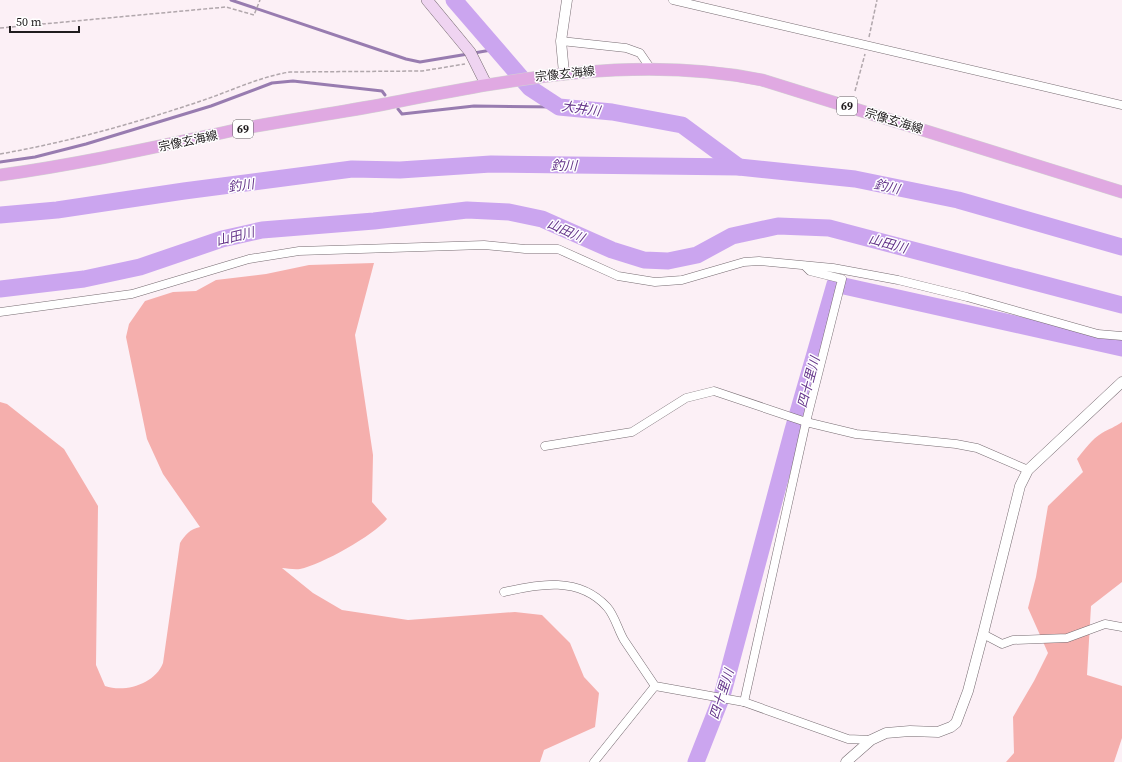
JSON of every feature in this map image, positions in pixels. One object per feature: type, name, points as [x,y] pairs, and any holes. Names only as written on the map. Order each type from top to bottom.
[{"type":"main road","points":[[427,0],[470,52],[477,63],[486,84]]},
{"type":"main road","name":"宗像玄海線","points":[[0,176],[68,165],[241,129],[504,81],[564,72],[651,69],[715,72],[762,80],[1122,192]]},
{"type":"street","points":[[564,72],[561,41],[567,0]]},
{"type":"street","points":[[673,0],[1122,105]]},
{"type":"street","points":[[561,41],[626,48],[640,53],[651,69]]},
{"type":"street","points":[[0,312],[132,294],[249,260],[299,251],[484,245],[525,249],[558,249],[618,276],[655,282],[682,280],[744,262],[759,261],[833,268],[898,280],[967,297],[1098,334],[1122,336]]},
{"type":"street","points":[[744,702],[806,422],[842,279],[810,271],[805,266]]},
{"type":"street","points":[[846,762],[871,740],[886,733],[910,731],[938,732],[952,727],[956,723],[968,691],[1020,486],[1028,470],[1122,382]]},
{"type":"street","points":[[545,446],[632,432],[686,398],[714,391],[806,422],[856,434],[956,444],[977,448],[1028,470]]},
{"type":"street","points":[[504,592],[536,584],[558,584],[575,587],[592,595],[608,608],[624,639],[655,686],[744,702],[848,739],[871,740]]},
{"type":"street","points":[[983,634],[1002,644],[1013,640],[1067,638],[1105,624],[1122,628]]},
{"type":"street","points":[[594,762],[655,686]]},
{"type":"path","points":[[0,28],[226,7],[254,15],[260,0]]},
{"type":"path","points":[[0,154],[50,145],[123,126],[208,99],[269,76],[290,72],[422,72],[477,63]]},
{"type":"shaded area","points":[[374,263],[355,335],[373,455],[372,502],[387,519],[359,541],[321,562],[300,569],[282,568],[313,593],[342,610],[408,620],[515,612],[542,615],[570,643],[584,677],[599,693],[595,727],[544,750],[540,762],[0,762],[0,402],[7,404],[64,449],[98,506],[96,665],[105,686],[121,688],[138,685],[153,676],[163,663],[180,543],[193,529],[200,527],[163,474],[147,439],[126,337],[129,324],[145,301],[173,292],[196,291],[216,280],[266,274],[309,265]]},
{"type":"shaded area","points":[[1122,422],[1122,582],[1091,606],[1087,675],[1122,686],[1122,738],[1114,762],[1006,762],[1014,753],[1013,717],[1048,653],[1028,608],[1036,577],[1048,506],[1083,472],[1077,459],[1088,445],[1098,435]]},
{"type":"waterway","points":[[231,0],[406,59],[420,62],[468,54]]},
{"type":"waterway","name":"大井川","points":[[454,0],[530,88],[559,107],[612,112],[682,125],[739,167]]},
{"type":"waterway","points":[[474,53],[497,49]]},
{"type":"waterway","points":[[0,162],[35,157],[86,144],[211,106],[272,83],[293,81],[382,91],[385,95]]},
{"type":"waterway","points":[[398,109],[402,114],[474,106],[559,107]]},
{"type":"waterway","name":"釣川","points":[[0,215],[57,210],[184,191],[352,169],[400,170],[491,164],[739,167],[855,179],[958,200],[1122,247]]},
{"type":"waterway","name":"山田川","points":[[0,289],[84,279],[140,267],[222,239],[262,230],[374,221],[467,210],[509,212],[542,219],[612,250],[644,260],[668,261],[697,255],[732,236],[778,226],[829,228],[1122,305]]},
{"type":"waterway","name":"四十里川","points":[[696,762],[722,696],[793,430],[835,284],[1122,348]]}]
